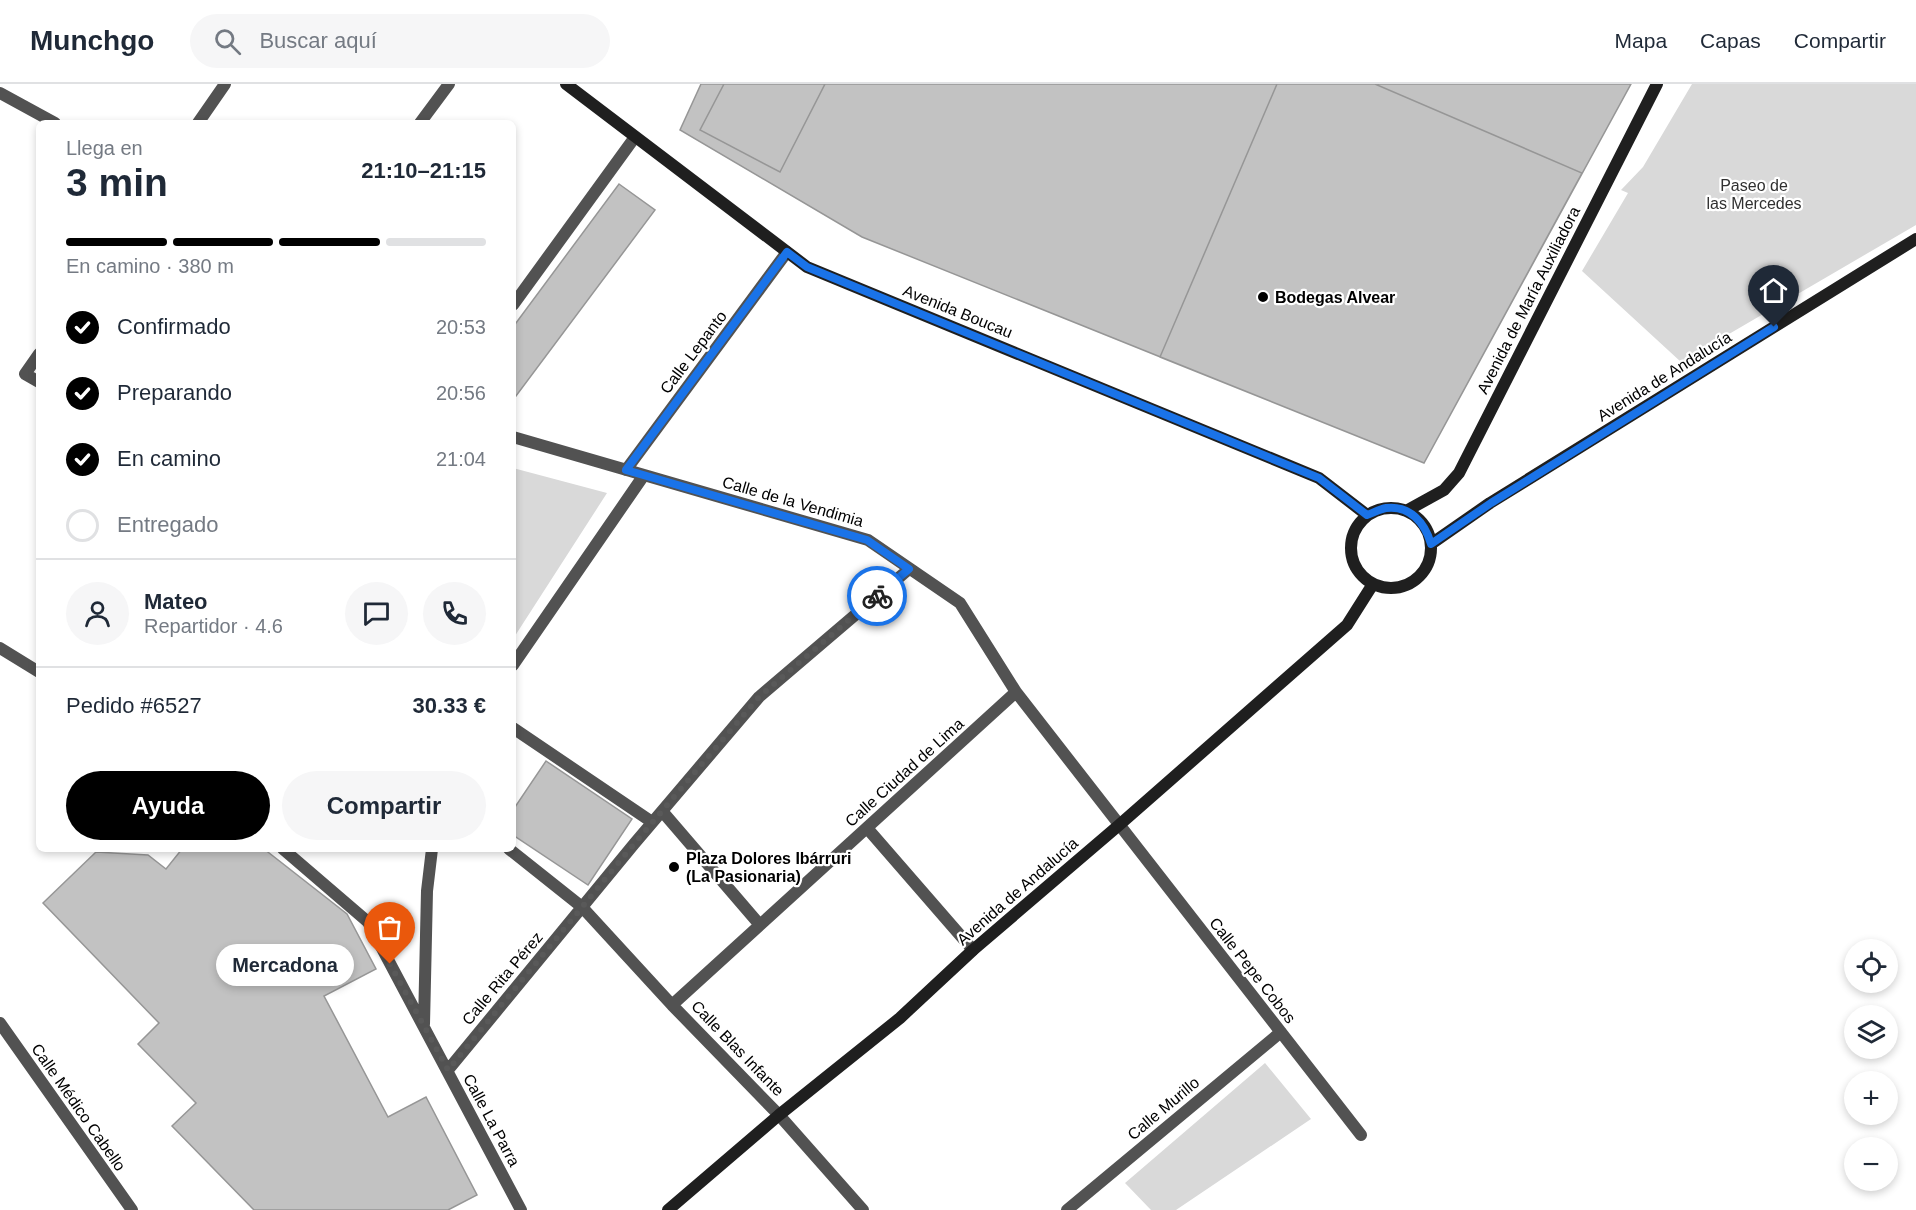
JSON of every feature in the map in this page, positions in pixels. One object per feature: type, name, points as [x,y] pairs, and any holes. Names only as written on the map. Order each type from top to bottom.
[{"type":"street","points":[[200,120],[225,84]]},
{"type":"street","points":[[422,120],[449,84]]},
{"type":"street","name":"Avenida Boucau","points":[[566,84],[807,267],[1319,478],[1367,515]]},
{"type":"street","name":"Avenida de María Auxiliadora","points":[[1406,511],[1444,490],[1459,473],[1657,84]]},
{"type":"street","points":[[0,93],[50,120]]},
{"type":"street","points":[[516,301],[635,137]]},
{"type":"street","name":"Avenida de Andalucía","points":[[1431,544],[1501,497],[1916,240]]},
{"type":"street","name":"Calle Lepanto","points":[[626,470],[787,252]]},
{"type":"street","points":[[36,359],[26,374],[36,380]]},
{"type":"street","name":"Calle de la Vendimia","points":[[516,438],[867,540],[960,603],[1016,692],[1118,826]]},
{"type":"street","points":[[516,661],[644,475]]},
{"type":"street","points":[[1386,508],[1406,511],[1418,519],[1427,530],[1431,544],[1429,560],[1420,576],[1406,585],[1389,588],[1373,584],[1360,574],[1352,559],[1351,543],[1356,527],[1367,515],[1386,508]]},
{"type":"street","points":[[582,907],[759,697],[909,569]]},
{"type":"street","name":"Avenida de Andalucía","points":[[668,1210],[779,1115],[900,1018],[973,950],[1347,625],[1373,584]]},
{"type":"street","points":[[0,648],[36,670]]},
{"type":"street","name":"Calle Ciudad de Lima","points":[[760,925],[1016,692]]},
{"type":"street","points":[[516,730],[652,822]]},
{"type":"street","points":[[513,852],[582,907],[672,1005],[760,925],[662,811]]},
{"type":"street","name":"Calle Pepe Cobos","points":[[1118,826],[1361,1135]]},
{"type":"street","points":[[867,828],[973,950]]},
{"type":"street","name":"Calle La Parra","points":[[286,852],[368,922],[521,1210]]},
{"type":"street","points":[[424,1027],[427,891],[432,852]]},
{"type":"street","name":"Calle Rita Pérez","points":[[448,1070],[582,907]]},
{"type":"street","name":"Calle Blas Infante","points":[[672,1005],[779,1115],[863,1210]]},
{"type":"street","name":"Calle Médico Cabello","points":[[0,1023],[132,1210]]},
{"type":"street","name":"Calle Murillo","points":[[1067,1210],[1281,1032]]},
{"type":"green space","name":"Paseo de las Mercedes","points":[[1692,84],[1916,84],[1916,225],[1681,362],[1582,271],[1628,193],[1621,190],[1643,167]]},
{"type":"green space","points":[[516,469],[607,493],[516,634]]},
{"type":"green space","points":[[1265,1063],[1311,1119],[1176,1210],[1151,1210],[1125,1183]]},
{"type":"building","name":"Bodegas Alvear","points":[[701,84],[1631,84],[1424,463],[862,237],[680,130]]},
{"type":"building","points":[[724,84],[825,84],[780,172],[700,130]]},
{"type":"building","points":[[1277,84],[1375,84],[1582,173],[1424,463],[1160,357]]},
{"type":"building","points":[[619,184],[655,210],[516,396],[516,323]]},
{"type":"building","points":[[546,761],[632,819],[588,885],[516,837],[516,806]]},
{"type":"building","points":[[96,852],[148,855],[166,869],[180,852],[268,852],[347,914],[376,969],[324,996],[388,1117],[426,1097],[477,1195],[448,1210],[254,1210],[172,1126],[196,1103],[138,1044],[159,1023],[43,903]]},
{"type":"way so far","points":[[390,964],[448,1070],[634,844],[759,697],[877,596]]},
{"type":"place","name":"Bodegas Alvear","points":[[1263,297]]},
{"type":"place","name":"Plaza Dolores Ibárruri (La Pasionaria)","points":[[674,867]]},
{"type":"place","name":"Mercadona","points":[[390,964]]},
{"type":"route","points":[[877,596],[909,569],[867,540],[626,470],[787,252],[807,267],[1319,478],[1367,515],[1386,508],[1406,511],[1418,519],[1427,530],[1431,544],[1491,503],[1774,327]]}]
